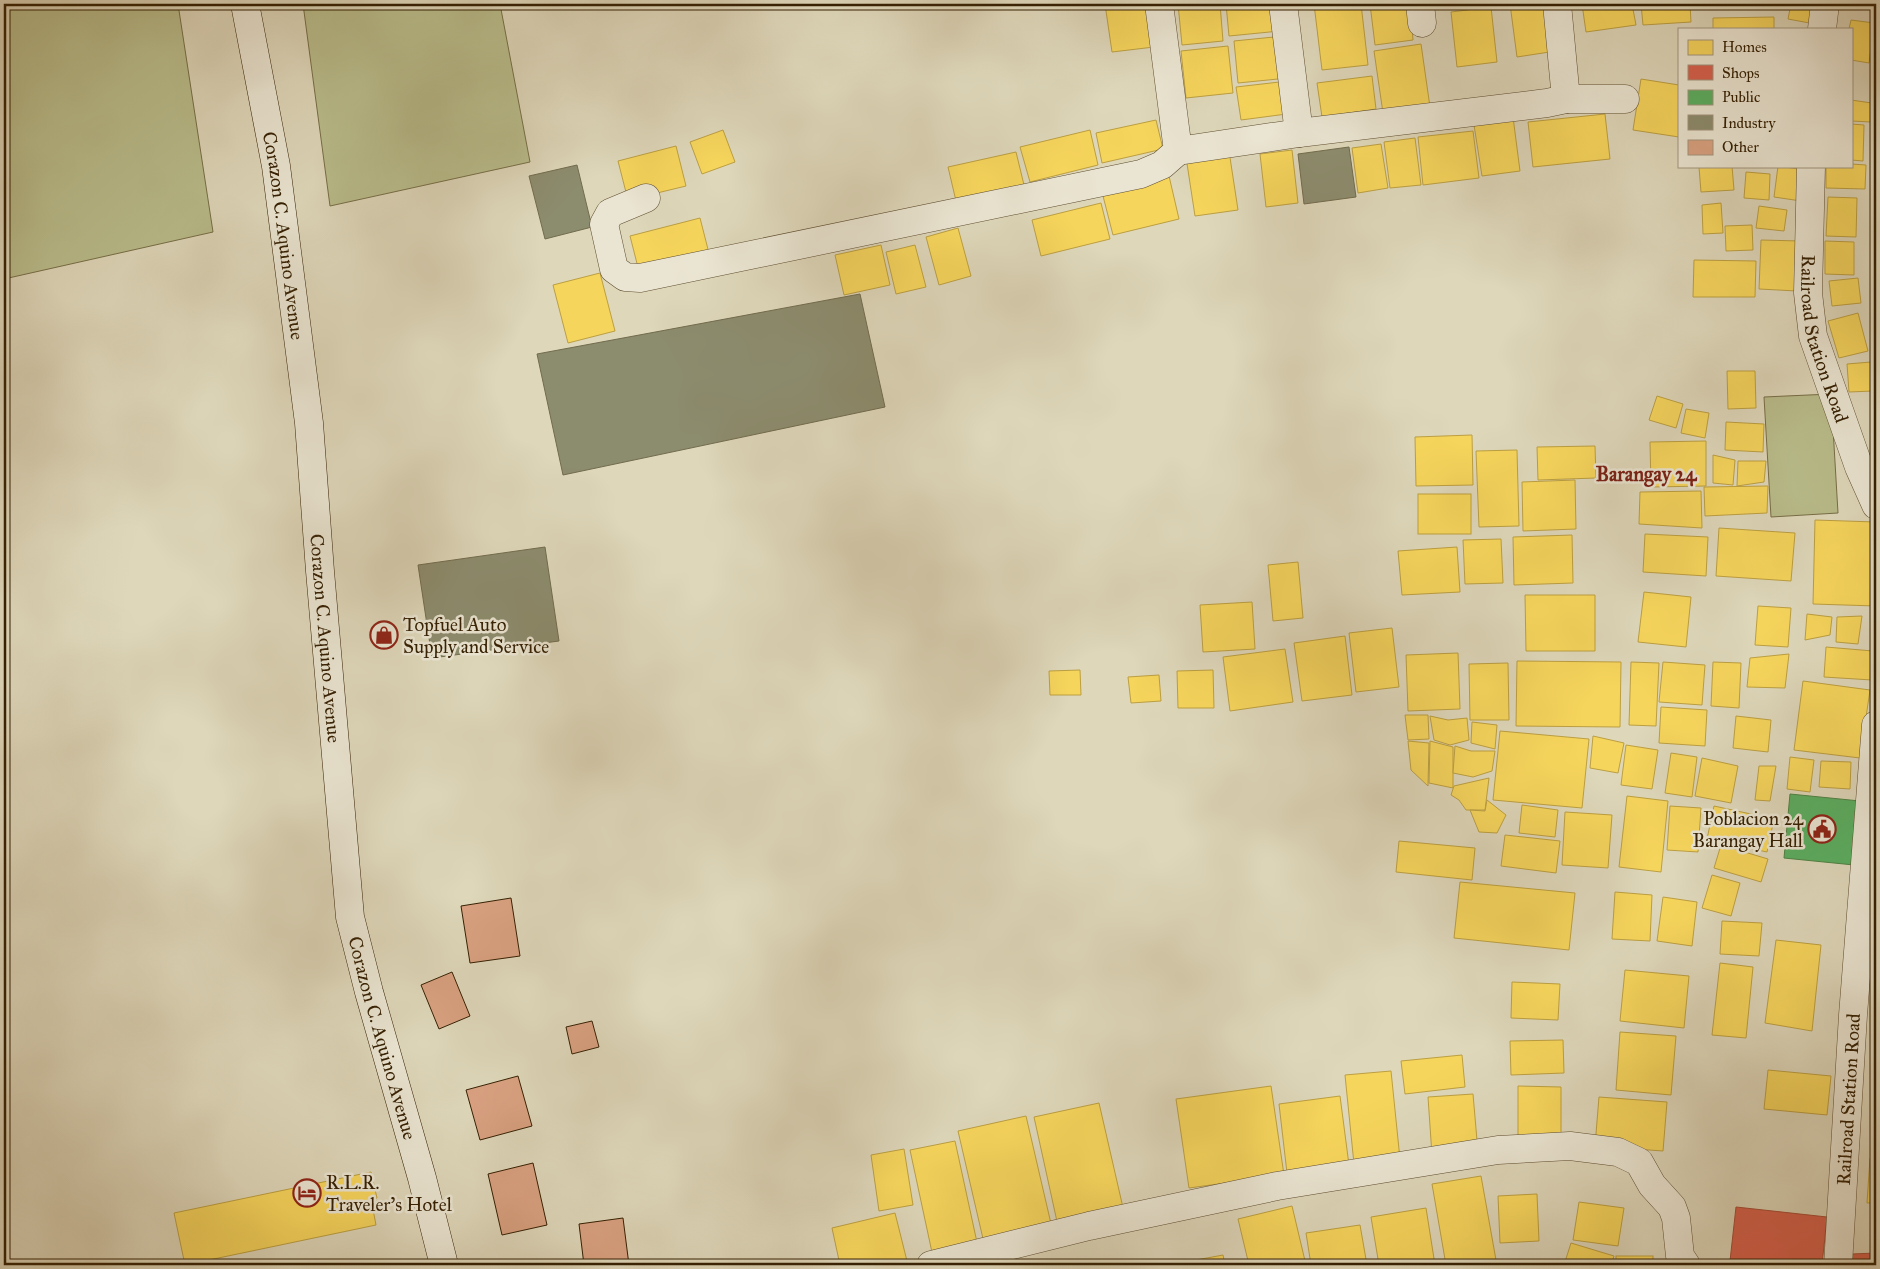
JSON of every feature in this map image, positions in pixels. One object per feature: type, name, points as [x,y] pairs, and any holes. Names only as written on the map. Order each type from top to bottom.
[{"type":"street","name":"Corazon C. Aquino Avenue","points":[[245,4],[276,166],[309,423],[321,590],[350,917],[371,1001],[422,1178],[444,1265]]},
{"type":"street","points":[[1159,4],[1178,151]]},
{"type":"street","points":[[1283,4],[1299,133]]},
{"type":"street","points":[[1557,4],[1566,99]]},
{"type":"street","points":[[1822,28],[1825,4]]},
{"type":"street","points":[[646,198],[610,213],[604,224],[614,269],[625,277],[640,278],[1141,174],[1162,164],[1178,151],[1299,133],[1547,103],[1566,99],[1625,99]]},
{"type":"street","name":"Railroad Station Road","points":[[1811,168],[1808,293],[1813,336],[1859,467],[1876,505]]},
{"type":"street","name":"Railroad Station Road","points":[[1838,1265],[1853,1015],[1876,725]]},
{"type":"street","points":[[931,1265],[1089,1226],[1277,1186],[1498,1150],[1570,1146],[1618,1152],[1639,1162],[1652,1185],[1672,1207],[1676,1218],[1680,1256],[1686,1265]]},
{"type":"green space","points":[[4,4],[178,4],[213,232],[4,279]]},
{"type":"green space","points":[[303,4],[500,4],[530,162],[330,206]]},
{"type":"green space","points":[[1831,394],[1838,513],[1771,517],[1764,397]]},
{"type":"building: Homes","points":[[1105,4],[1148,4],[1154,47],[1112,52]]},
{"type":"building: Homes","points":[[1178,4],[1220,4],[1223,41],[1182,45]]},
{"type":"building: Homes","points":[[1226,4],[1277,4],[1280,31],[1229,36]]},
{"type":"building: Homes","points":[[1314,4],[1361,4],[1368,65],[1322,70]]},
{"type":"building: Homes","points":[[1370,4],[1410,4],[1413,40],[1375,45]]},
{"type":"building: Homes","points":[[1510,4],[1549,4],[1556,51],[1517,57]]},
{"type":"building: Homes","points":[[1582,4],[1632,4],[1636,25],[1586,32]]},
{"type":"building: Homes","points":[[1641,4],[1690,4],[1691,22],[1643,25]]},
{"type":"building: Homes","points":[[1791,4],[1819,4],[1815,24],[1788,19]]},
{"type":"building: Homes","points":[[1853,4],[1876,4],[1876,6],[1853,6]]},
{"type":"building: Homes","points":[[1491,7],[1497,62],[1457,67],[1451,12]]},
{"type":"building: Homes","points":[[1774,17],[1774,28],[1713,28],[1713,18]]},
{"type":"building: Homes","points":[[1851,20],[1874,23],[1869,63],[1852,60],[1852,28],[1849,28]]},
{"type":"building: Homes","points":[[1284,36],[1288,78],[1238,83],[1234,41]]},
{"type":"building: Homes","points":[[1421,44],[1430,107],[1383,113],[1374,51]]},
{"type":"building: Homes","points":[[1228,46],[1233,93],[1186,98],[1181,51]]},
{"type":"building: Homes","points":[[1372,76],[1376,109],[1322,117],[1317,83]]},
{"type":"building: Homes","points":[[1641,79],[1678,85],[1678,137],[1633,130]]},
{"type":"building: Homes","points":[[1297,80],[1302,112],[1241,120],[1236,87]]},
{"type":"building: Homes","points":[[1852,100],[1872,103],[1871,122],[1852,121]]},
{"type":"building: Homes","points":[[1605,114],[1610,159],[1533,167],[1528,122]]},
{"type":"building: Homes","points":[[1513,117],[1520,171],[1482,176],[1474,125]]},
{"type":"building: Homes","points":[[1156,120],[1163,149],[1102,163],[1096,133]]},
{"type":"building: Homes","points":[[1852,124],[1864,125],[1863,161],[1852,160]]},
{"type":"building: Homes","points":[[723,130],[735,162],[702,174],[690,142]]},
{"type":"building: Homes","points":[[1090,130],[1098,165],[1030,182],[1020,147]]},
{"type":"building: Homes","points":[[1473,131],[1479,178],[1423,185],[1418,137]]},
{"type":"building: Homes","points":[[1415,138],[1421,185],[1390,188],[1384,142]]},
{"type":"building: Homes","points":[[1381,144],[1388,188],[1358,193],[1352,148]]},
{"type":"building: Homes","points":[[676,146],[686,186],[628,200],[618,161]]},
{"type":"building: Homes","points":[[1292,150],[1298,203],[1266,207],[1260,154]]},
{"type":"building: Homes","points":[[1229,151],[1238,210],[1195,216],[1186,157]]},
{"type":"building: Homes","points":[[1016,152],[1024,185],[956,201],[948,167]]},
{"type":"building: Homes","points":[[1852,164],[1866,165],[1865,189],[1826,188],[1826,168],[1852,168]]},
{"type":"building: Homes","points":[[1699,168],[1732,168],[1734,190],[1701,192]]},
{"type":"building: Homes","points":[[1778,168],[1805,170],[1801,201],[1774,197]]},
{"type":"building: Homes","points":[[1746,172],[1770,174],[1769,200],[1744,198]]},
{"type":"building: Homes","points":[[1169,176],[1179,219],[1113,235],[1102,192]]},
{"type":"building: Homes","points":[[1828,197],[1857,198],[1856,237],[1826,236]]},
{"type":"building: Homes","points":[[1101,203],[1110,239],[1041,256],[1032,220]]},
{"type":"building: Homes","points":[[1721,203],[1723,233],[1703,234],[1702,205]]},
{"type":"building: Homes","points":[[1759,206],[1787,210],[1784,231],[1756,228]]},
{"type":"building: Homes","points":[[700,218],[712,265],[642,283],[630,236]]},
{"type":"building: Homes","points":[[1752,225],[1753,250],[1726,251],[1725,226]]},
{"type":"building: Homes","points":[[958,228],[971,276],[939,285],[926,237]]},
{"type":"building: Homes","points":[[1761,240],[1800,241],[1797,291],[1759,289]]},
{"type":"building: Homes","points":[[1825,241],[1854,242],[1854,275],[1825,274]]},
{"type":"building: Homes","points":[[881,245],[890,285],[844,295],[835,255]]},
{"type":"building: Homes","points":[[915,245],[926,287],[896,294],[886,252]]},
{"type":"building: Homes","points":[[1694,260],[1756,261],[1755,297],[1693,297]]},
{"type":"building: Homes","points":[[600,273],[615,331],[568,343],[553,285]]},
{"type":"building: Homes","points":[[1858,278],[1861,303],[1832,306],[1829,281]]},
{"type":"building: Homes","points":[[1858,313],[1868,351],[1839,358],[1828,321]]},
{"type":"building: Homes","points":[[1871,362],[1873,391],[1849,392],[1847,364]]},
{"type":"building: Homes","points":[[1727,371],[1755,371],[1756,408],[1728,409]]},
{"type":"building: Homes","points":[[1657,396],[1683,404],[1676,428],[1649,420]]},
{"type":"building: Homes","points":[[1686,409],[1709,413],[1705,438],[1681,433]]},
{"type":"building: Homes","points":[[1726,422],[1764,424],[1763,452],[1725,450]]},
{"type":"building: Homes","points":[[1472,435],[1473,485],[1416,486],[1415,437]]},
{"type":"building: Homes","points":[[1706,441],[1706,486],[1651,487],[1650,442]]},
{"type":"building: Homes","points":[[1595,446],[1596,478],[1538,480],[1537,447]]},
{"type":"building: Homes","points":[[1517,450],[1519,526],[1479,527],[1476,451]]},
{"type":"building: Homes","points":[[1713,455],[1735,460],[1733,485],[1713,483]]},
{"type":"building: Homes","points":[[1738,461],[1766,461],[1764,482],[1737,486]]},
{"type":"building: Homes","points":[[1575,480],[1576,529],[1523,531],[1522,482]]},
{"type":"building: Homes","points":[[1768,486],[1767,513],[1705,516],[1704,487]]},
{"type":"building: Homes","points":[[1701,491],[1702,528],[1639,524],[1640,492]]},
{"type":"building: Homes","points":[[1418,494],[1471,494],[1471,534],[1418,534]]},
{"type":"building: Homes","points":[[1815,520],[1876,522],[1876,606],[1813,604]]},
{"type":"building: Homes","points":[[1719,528],[1795,533],[1791,581],[1716,576]]},
{"type":"building: Homes","points":[[1645,534],[1708,537],[1706,576],[1643,572]]},
{"type":"building: Homes","points":[[1572,535],[1573,583],[1514,585],[1513,537]]},
{"type":"building: Homes","points":[[1501,539],[1503,583],[1465,584],[1463,540]]},
{"type":"building: Homes","points":[[1457,547],[1460,592],[1402,595],[1398,551]]},
{"type":"building: Homes","points":[[1298,562],[1303,618],[1273,621],[1268,565]]},
{"type":"building: Homes","points":[[1644,592],[1691,597],[1686,647],[1638,642]]},
{"type":"building: Homes","points":[[1525,595],[1595,595],[1595,651],[1526,651]]},
{"type":"building: Homes","points":[[1252,602],[1255,649],[1203,652],[1200,605]]},
{"type":"building: Homes","points":[[1758,606],[1791,608],[1788,647],[1755,645]]},
{"type":"building: Homes","points":[[1807,614],[1832,617],[1830,635],[1805,640]]},
{"type":"building: Homes","points":[[1862,616],[1858,644],[1836,642],[1837,617]]},
{"type":"building: Homes","points":[[1392,628],[1399,687],[1356,692],[1349,633]]},
{"type":"building: Homes","points":[[1345,636],[1352,695],[1302,701],[1294,643]]},
{"type":"building: Homes","points":[[1826,647],[1873,651],[1872,680],[1824,677]]},
{"type":"building: Homes","points":[[1285,649],[1293,702],[1230,711],[1223,657]]},
{"type":"building: Homes","points":[[1458,653],[1460,709],[1408,711],[1406,655]]},
{"type":"building: Homes","points":[[1789,654],[1785,688],[1747,687],[1750,658]]},
{"type":"building: Homes","points":[[1517,661],[1621,662],[1620,727],[1516,726]]},
{"type":"building: Homes","points":[[1631,662],[1659,663],[1656,726],[1629,725]]},
{"type":"building: Homes","points":[[1663,662],[1705,665],[1702,705],[1659,702]]},
{"type":"building: Homes","points":[[1713,662],[1741,663],[1739,708],[1711,706]]},
{"type":"building: Homes","points":[[1508,663],[1509,720],[1470,720],[1469,664]]},
{"type":"building: Homes","points":[[1080,670],[1081,695],[1050,695],[1049,671]]},
{"type":"building: Homes","points":[[1213,670],[1214,708],[1178,708],[1177,671]]},
{"type":"building: Homes","points":[[1159,675],[1161,701],[1131,703],[1128,677]]},
{"type":"building: Homes","points":[[1803,681],[1870,690],[1860,758],[1794,750]]},
{"type":"building: Homes","points":[[1661,707],[1707,710],[1705,746],[1659,743]]},
{"type":"building: Homes","points":[[1405,715],[1428,715],[1429,739],[1408,740]]},
{"type":"building: Homes","points":[[1430,716],[1448,720],[1467,718],[1469,740],[1450,745],[1434,740]]},
{"type":"building: Homes","points":[[1736,716],[1771,720],[1768,752],[1733,748]]},
{"type":"building: Homes","points":[[1472,722],[1497,725],[1495,749],[1471,743]]},
{"type":"building: Homes","points":[[1500,731],[1589,739],[1582,808],[1493,800]]},
{"type":"building: Homes","points":[[1593,736],[1624,743],[1618,773],[1590,768]]},
{"type":"building: Homes","points":[[1408,741],[1429,743],[1428,786],[1411,770]]},
{"type":"building: Homes","points":[[1430,741],[1453,747],[1453,788],[1429,783]]},
{"type":"building: Homes","points":[[1626,745],[1658,750],[1652,789],[1621,785]]},
{"type":"building: Homes","points":[[1455,746],[1471,751],[1495,751],[1492,771],[1473,777],[1453,773]]},
{"type":"building: Homes","points":[[1671,753],[1697,757],[1692,797],[1665,793]]},
{"type":"building: Homes","points":[[1790,757],[1814,760],[1810,792],[1787,789]]},
{"type":"building: Homes","points":[[1702,758],[1738,766],[1731,803],[1695,796]]},
{"type":"building: Homes","points":[[1821,761],[1851,762],[1850,789],[1819,787]]},
{"type":"building: Homes","points":[[1759,766],[1776,766],[1770,801],[1755,800]]},
{"type":"building: Homes","points":[[1489,778],[1485,810],[1466,810],[1459,800],[1451,795],[1454,786]]},
{"type":"building: Homes","points":[[1627,796],[1668,801],[1661,872],[1619,867]]},
{"type":"building: Homes","points":[[1487,800],[1506,815],[1497,833],[1479,832],[1470,810],[1485,811]]},
{"type":"building: Homes","points":[[1522,805],[1558,810],[1555,837],[1519,833]]},
{"type":"building: Homes","points":[[1670,806],[1701,808],[1698,852],[1667,850]]},
{"type":"building: Homes","points":[[1714,806],[1774,819],[1767,852],[1707,839]]},
{"type":"building: Homes","points":[[1565,812],[1612,815],[1608,868],[1562,865]]},
{"type":"building: Homes","points":[[1505,835],[1560,841],[1556,873],[1501,866]]},
{"type":"building: Homes","points":[[1399,841],[1475,848],[1472,880],[1396,872]]},
{"type":"building: Homes","points":[[1721,845],[1768,859],[1761,882],[1714,868]]},
{"type":"building: Homes","points":[[1712,875],[1740,883],[1731,916],[1702,908]]},
{"type":"building: Homes","points":[[1460,882],[1575,893],[1569,950],[1454,938]]},
{"type":"building: Homes","points":[[1615,892],[1652,895],[1650,941],[1612,939]]},
{"type":"building: Homes","points":[[1663,897],[1697,902],[1692,946],[1657,941]]},
{"type":"building: Homes","points":[[1722,921],[1762,923],[1759,956],[1720,954]]},
{"type":"building: Homes","points":[[1776,940],[1821,945],[1812,1031],[1765,1023]]},
{"type":"building: Homes","points":[[1720,963],[1753,967],[1746,1038],[1712,1035]]},
{"type":"building: Homes","points":[[1625,970],[1689,976],[1684,1028],[1620,1021]]},
{"type":"building: Homes","points":[[1512,982],[1560,984],[1558,1020],[1511,1018]]},
{"type":"building: Homes","points":[[1620,1032],[1676,1036],[1671,1095],[1616,1090]]},
{"type":"building: Homes","points":[[1563,1040],[1564,1073],[1511,1075],[1510,1041]]},
{"type":"building: Homes","points":[[1462,1055],[1465,1087],[1405,1094],[1401,1061]]},
{"type":"building: Homes","points":[[1768,1070],[1831,1076],[1827,1115],[1764,1109]]},
{"type":"building: Homes","points":[[1391,1071],[1400,1159],[1354,1164],[1345,1075]]},
{"type":"building: Homes","points":[[1271,1086],[1284,1175],[1189,1188],[1176,1099]]},
{"type":"building: Homes","points":[[1518,1086],[1561,1087],[1561,1143],[1518,1142]]},
{"type":"building: Homes","points":[[1473,1094],[1478,1152],[1432,1155],[1428,1097]]},
{"type":"building: Homes","points":[[1340,1096],[1349,1165],[1287,1173],[1279,1104]]},
{"type":"building: Homes","points":[[1599,1097],[1667,1102],[1663,1151],[1595,1146]]},
{"type":"building: Homes","points":[[1099,1103],[1124,1212],[1058,1226],[1034,1117]]},
{"type":"building: Homes","points":[[1026,1116],[1052,1228],[984,1243],[958,1131]]},
{"type":"building: Homes","points":[[955,1141],[978,1247],[933,1257],[910,1150]]},
{"type":"building: Homes","points":[[904,1149],[913,1205],[879,1211],[871,1155]]},
{"type":"building: Homes","points":[[1870,1158],[1876,1159],[1876,1203],[1867,1203]]},
{"type":"building: Homes","points":[[371,1172],[377,1198],[371,1199],[376,1225],[185,1265],[174,1213]]},
{"type":"building: Homes","points":[[1481,1176],[1496,1260],[1462,1265],[1446,1265],[1432,1184]]},
{"type":"building: Homes","points":[[1537,1194],[1539,1241],[1500,1243],[1498,1196]]},
{"type":"building: Homes","points":[[1579,1202],[1624,1208],[1618,1246],[1573,1240]]},
{"type":"building: Homes","points":[[1292,1206],[1306,1265],[1249,1265],[1238,1219]]},
{"type":"building: Homes","points":[[1426,1208],[1435,1265],[1379,1265],[1371,1217]]},
{"type":"building: Homes","points":[[895,1213],[908,1265],[840,1265],[832,1228]]},
{"type":"building: Homes","points":[[1360,1225],[1367,1265],[1311,1265],[1306,1233]]},
{"type":"building: Homes","points":[[1571,1243],[1614,1256],[1611,1265],[1564,1265]]},
{"type":"building: Homes","points":[[1223,1255],[1225,1265],[1169,1265]]},
{"type":"building: Homes","points":[[1616,1256],[1653,1256],[1653,1265],[1616,1265]]},
{"type":"building: Shops","points":[[1736,1207],[1827,1217],[1822,1265],[1769,1265],[1730,1261]]},
{"type":"building: Shops","points":[[1876,1253],[1876,1265],[1852,1265],[1852,1254]]},
{"type":"building: Public","name":"Poblacion 24 Barangay Hall","points":[[1790,794],[1860,801],[1854,865],[1784,858]]},
{"type":"building: Industry","points":[[1349,147],[1356,197],[1304,204],[1298,154]]},
{"type":"building: Industry","points":[[577,165],[592,227],[545,239],[529,176]]},
{"type":"building: Industry","points":[[860,294],[885,407],[563,475],[537,354]]},
{"type":"building: Industry","points":[[545,547],[559,641],[432,658],[418,565]]},
{"type":"building: Other","points":[[511,898],[520,956],[470,963],[461,906]]},
{"type":"building: Other","points":[[452,972],[470,1016],[439,1029],[421,985]]},
{"type":"building: Other","points":[[592,1021],[599,1047],[572,1054],[566,1027]]},
{"type":"building: Other","points":[[518,1076],[532,1126],[480,1140],[466,1090]]},
{"type":"building: Other","points":[[533,1163],[547,1225],[502,1235],[488,1174]]},
{"type":"building: Other","points":[[623,1218],[629,1265],[584,1265],[579,1224]]},
{"type":"place","name":"Topfuel Auto Supply and Service","points":[[384,635]]},
{"type":"place","name":"Poblacion 24 Barangay Hall","points":[[1822,829]]},
{"type":"place","name":"R.L.R. Traveler's Hotel","points":[[307,1193]]},
{"type":"district","name":"Barangay 24","points":[[1646,474]]}]
